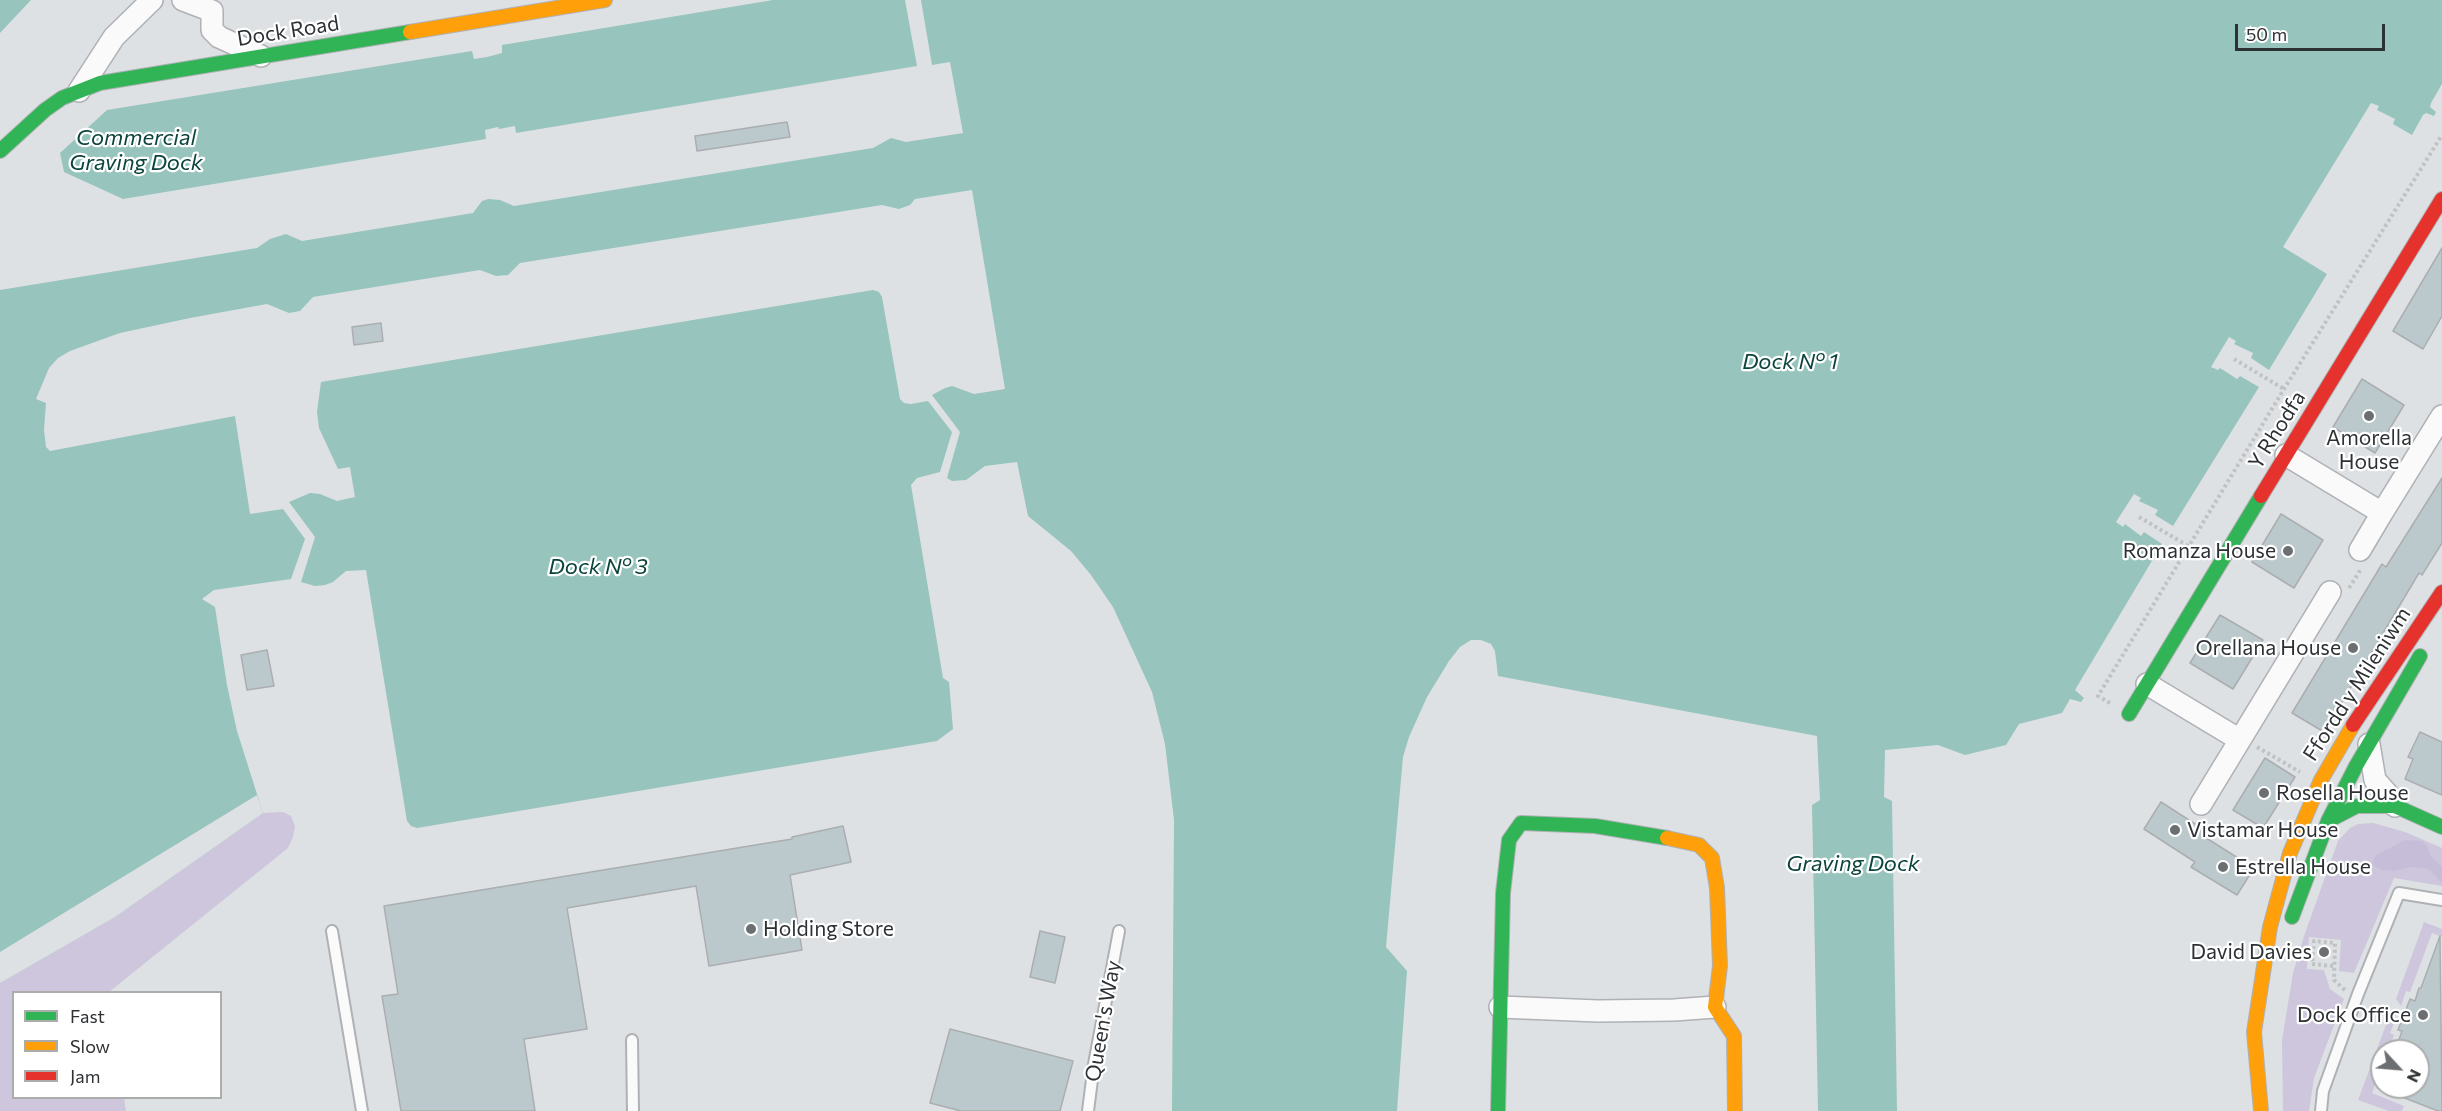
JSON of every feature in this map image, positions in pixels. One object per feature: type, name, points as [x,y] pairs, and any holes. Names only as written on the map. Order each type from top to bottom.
[{"type":"street","points":[[79,91],[114,37],[152,0]]},
{"type":"street","points":[[183,0],[213,5],[210,22],[214,33],[261,57]]},
{"type":"street","name":"Dock Road","points":[[0,151],[45,110],[79,91],[100,83],[604,0]]},
{"type":"street","name":"Y Rhodfa","points":[[2129,714],[2442,199]]},
{"type":"street","points":[[2360,550],[2442,416]]},
{"type":"street","points":[[2286,454],[2382,513]]},
{"type":"street","points":[[2201,804],[2245,742],[2330,592]]},
{"type":"street","name":"Ffordd y Mileniwm","points":[[2260,1111],[2254,1032],[2262,969],[2290,853],[2317,789],[2347,733],[2442,592]]},
{"type":"street","name":"Ffordd y Mileniwm","points":[[2289,926],[2328,821],[2425,647]]},
{"type":"street","points":[[2147,684],[2245,742]]},
{"type":"street","points":[[2369,744],[2375,780],[2395,806]]},
{"type":"street","points":[[2328,821],[2357,806],[2395,806],[2442,827]]},
{"type":"street","points":[[1498,1111],[1504,882],[1509,840],[1521,823],[1595,826],[1699,845],[1712,858],[1717,888],[1720,966],[1716,1007],[1734,1036],[1735,1111]]},
{"type":"street","name":"Ffordd y Mileniwm","points":[[2259,1081],[2272,994],[2280,959]]},
{"type":"street","points":[[1500,1007],[1598,1011],[1716,1007]]},
{"type":"lane","points":[[2321,1111],[2323,1091],[2358,994],[2399,893],[2442,900]]},
{"type":"lane","points":[[332,931],[362,1111]]},
{"type":"lane","name":"Queen's Way","points":[[1088,1111],[1094,1064],[1119,931]]},
{"type":"lane","points":[[632,1040],[633,1111]]},
{"type":"path","points":[[2098,696],[2284,388],[2442,135]]},
{"type":"path","points":[[2234,359],[2284,388]]},
{"type":"path","points":[[2139,517],[2190,547]]},
{"type":"path","points":[[2330,592],[2344,595],[2365,562],[2360,550]]},
{"type":"path","points":[[2245,742],[2302,773]]},
{"type":"path","points":[[2333,966],[2312,964],[2314,941],[2335,944],[2334,980],[2346,991],[2358,994]]},
{"type":"shaded area","points":[[283,812],[291,816],[295,826],[288,848],[110,991],[12,991],[12,1099],[124,1099],[126,1111],[0,1111],[0,983],[115,917],[263,813]]},
{"type":"shaded area","points":[[2373,823],[2405,832],[2442,848],[2442,886],[2394,878],[2354,973],[2339,971],[2341,940],[2309,937],[2307,969],[2324,970],[2330,989],[2344,999],[2314,1078],[2309,1111],[2283,1111],[2282,1040],[2293,973],[2304,936],[2338,841],[2350,828],[2358,824]]},
{"type":"shaded area","points":[[2405,840],[2422,841],[2427,846],[2431,857],[2442,867],[2442,883],[2430,870],[2424,868],[2411,867],[2395,871],[2382,870],[2374,866],[2373,861],[2376,855]]},
{"type":"shaded area","points":[[2424,922],[2442,929],[2442,937],[2432,933],[2410,992],[2406,991],[2401,1006],[2396,999]]},
{"type":"shaded area","points":[[2391,1018],[2396,1018],[2390,1033],[2394,1035],[2392,1039],[2381,1039]]},
{"type":"shaded area","points":[[2370,1068],[2370,1099],[2387,1099],[2404,1106],[2402,1111],[2389,1111],[2358,1100]]},
{"type":"water","points":[[0,0],[31,0],[0,33]]},
{"type":"water","name":"Commercial Graving Dock","points":[[773,0],[905,0],[917,66],[516,133],[515,126],[499,129],[498,127],[485,130],[486,139],[123,199],[64,172],[60,153],[107,110],[472,51],[474,59],[487,57],[502,53],[502,45]]},
{"type":"water","name":"Dock Nº 1","points":[[921,0],[2442,0],[2442,84],[2430,107],[2436,112],[2434,116],[2426,113],[2423,115],[2412,135],[2393,124],[2395,119],[2377,110],[2379,106],[2371,103],[2283,247],[2327,274],[2269,370],[2251,358],[2253,353],[2234,344],[2236,341],[2229,337],[2211,367],[2218,370],[2220,368],[2237,379],[2240,376],[2259,387],[2173,526],[2155,515],[2158,510],[2139,501],[2141,498],[2134,494],[2116,522],[2123,527],[2125,524],[2141,536],[2144,532],[2162,544],[2075,690],[2084,698],[2081,702],[2070,699],[2062,713],[2019,724],[2006,745],[1965,755],[1938,745],[1885,750],[1884,797],[1892,801],[1897,1111],[1818,1111],[1812,805],[1820,800],[1817,736],[1498,676],[1495,651],[1491,644],[1481,640],[1471,640],[1460,647],[1449,661],[1427,697],[1409,737],[1403,757],[1386,947],[1407,971],[1397,1111],[1172,1111],[1174,820],[1165,744],[1152,692],[1113,607],[1091,575],[1071,551],[1028,516],[1017,462],[985,466],[966,480],[952,481],[947,478],[960,432],[932,395],[952,386],[974,394],[1005,389],[972,190],[915,199],[910,205],[899,209],[882,205],[520,263],[508,275],[496,276],[480,270],[313,297],[300,311],[289,313],[267,304],[190,318],[120,333],[70,351],[58,358],[49,368],[36,399],[46,403],[44,430],[46,447],[50,451],[235,416],[250,514],[283,509],[305,539],[291,579],[214,590],[202,599],[215,607],[227,685],[237,731],[263,813],[115,917],[0,983],[0,290],[257,248],[270,239],[286,234],[302,241],[473,213],[482,201],[488,199],[500,200],[514,206],[873,148],[891,138],[906,142],[963,133],[950,62],[932,65]]},
{"type":"water","name":"Dock Nº 3","points":[[873,290],[879,292],[882,297],[900,399],[904,403],[911,404],[928,401],[952,432],[940,472],[917,478],[911,485],[943,678],[949,682],[953,729],[937,741],[417,828],[411,826],[407,821],[366,570],[346,571],[333,582],[325,585],[315,586],[301,582],[315,537],[289,502],[310,493],[320,494],[337,501],[355,497],[350,467],[338,469],[319,428],[317,412],[321,382]]},
{"type":"pier","points":[[257,795],[263,813],[115,917],[0,983],[0,952]]},
{"type":"building","points":[[787,122],[790,137],[697,151],[695,136]]},
{"type":"building","points":[[2442,248],[2442,316],[2423,349],[2393,331]]},
{"type":"building","points":[[381,323],[383,341],[354,345],[352,327]]},
{"type":"building","name":"Amorella House","points":[[2362,379],[2404,405],[2375,453],[2333,427]]},
{"type":"building","name":"Orellana House","points":[[2442,478],[2442,543],[2422,575],[2419,573],[2324,732],[2292,713],[2382,564],[2386,567]]},
{"type":"building","name":"Romanza House","points":[[2281,514],[2323,540],[2294,588],[2252,562]]},
{"type":"building","points":[[2220,615],[2263,640],[2233,689],[2190,663]]},
{"type":"building","points":[[267,650],[274,686],[247,690],[241,655]]},
{"type":"building","points":[[2420,732],[2442,742],[2442,795],[2405,779],[2413,759],[2408,757]]},
{"type":"building","name":"Rosella House","points":[[2265,758],[2295,777],[2263,828],[2233,810]]},
{"type":"building","points":[[2161,802],[2206,831],[2203,836],[2254,868],[2237,895],[2191,867],[2195,862],[2144,829]]},
{"type":"building","points":[[843,826],[851,862],[790,875],[802,950],[709,966],[696,886],[567,908],[587,1029],[524,1039],[535,1111],[401,1111],[382,996],[398,994],[384,906],[792,839],[792,837]]},
{"type":"building","points":[[1040,931],[1065,937],[1055,983],[1030,977]]},
{"type":"building","name":"Dock Office","points":[[2440,936],[2442,1111],[2407,1099],[2430,1099],[2430,1039],[2399,1039],[2402,1031],[2398,1030],[2410,999],[2415,1001],[2419,988],[2421,988]]},
{"type":"building","points":[[950,1029],[1073,1061],[1060,1111],[961,1111],[930,1103]]},
{"type":"traffic: fast","points":[[0,151],[45,110],[62,98],[100,83],[410,32]]},
{"type":"traffic: fast","points":[[2129,714],[2261,496]]},
{"type":"traffic: fast","points":[[2292,917],[2328,821],[2356,766],[2420,656]]},
{"type":"traffic: fast","points":[[2328,821],[2357,806],[2395,806],[2442,827]]},
{"type":"traffic: fast","points":[[1498,1111],[1503,893],[1509,840],[1521,823],[1595,826],[1667,838]]},
{"type":"traffic: slow","points":[[410,32],[605,0]]},
{"type":"traffic: slow","points":[[2261,1111],[2254,1032],[2270,927],[2290,853],[2321,780],[2353,725]]},
{"type":"traffic: slow","points":[[1667,838],[1699,845],[1712,858],[1717,888],[1720,966],[1715,1007],[1734,1036],[1735,1111]]},
{"type":"traffic: jam","points":[[2261,496],[2442,199]]},
{"type":"traffic: jam","points":[[2353,725],[2442,592]]},
{"type":"place","name":"Amorella House","points":[[2369,416]]},
{"type":"place","name":"Romanza House","points":[[2288,551]]},
{"type":"place","name":"Orellana House","points":[[2353,648]]},
{"type":"place","name":"Rosella House","points":[[2264,793]]},
{"type":"place","name":"Vistamar House","points":[[2175,830]]},
{"type":"place","name":"Estrella House","points":[[2223,867]]},
{"type":"place","name":"Holding Store","points":[[751,929]]},
{"type":"place","name":"David Davies","points":[[2324,952]]},
{"type":"place","name":"Dock Office","points":[[2423,1015]]},
{"type":"water label","name":"Graving Dock","points":[[1853,864]]}]
